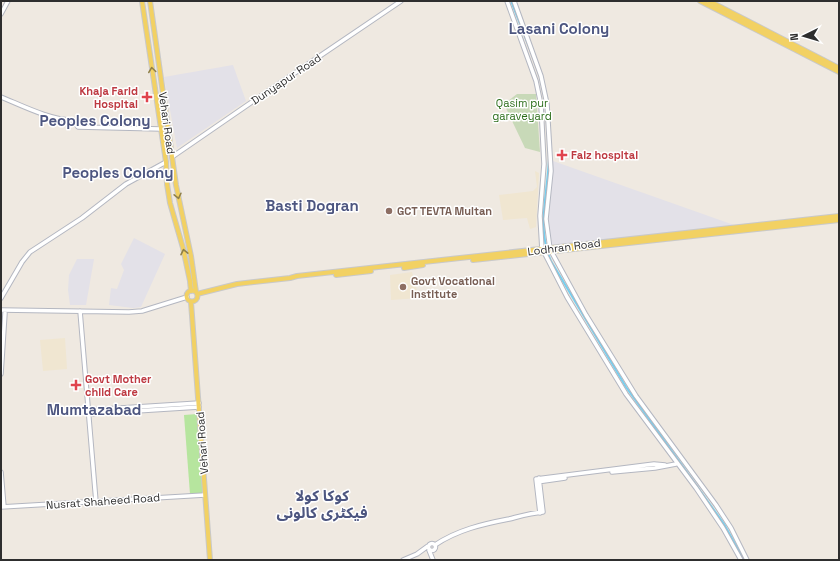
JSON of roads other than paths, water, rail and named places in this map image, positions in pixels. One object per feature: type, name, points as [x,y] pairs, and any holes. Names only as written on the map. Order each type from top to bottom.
[{"type":"main road","name":"Vehari Road","points":[[142,1],[166,162],[170,203],[183,248],[191,291]]},
{"type":"main road","name":"Vehari Road","points":[[150,1],[176,185],[191,256],[196,293]]},
{"type":"main road","points":[[700,1],[839,72]]},
{"type":"main road","points":[[709,1],[839,68]]},
{"type":"main road","name":"Lodhran Road","points":[[196,293],[237,284],[290,278],[309,274],[544,251],[839,216]]},
{"type":"main road","name":"Lodhran Road","points":[[550,250],[839,220]]},
{"type":"main road","points":[[191,291],[196,293],[196,300],[191,302],[187,297],[187,293],[191,291]]},
{"type":"main road","name":"Vehari Road","points":[[191,302],[210,560]]},
{"type":"street","points":[[1,14],[8,1]]},
{"type":"street","name":"Dunyapur Road","points":[[172,158],[401,1]]},
{"type":"street","points":[[507,1],[536,81],[541,105],[544,164],[540,216],[544,251],[567,297],[626,394],[676,464],[696,488],[719,522],[741,560]]},
{"type":"street","points":[[514,1],[542,76],[548,104],[551,171],[547,226],[550,250],[586,315],[636,396],[725,518],[747,560]]},
{"type":"street","points":[[1,97],[40,113],[63,120],[73,120],[78,127],[161,129]]},
{"type":"street","points":[[1,298],[22,262],[30,252],[82,218],[126,184],[166,162]]},
{"type":"street","points":[[1,310],[129,312],[142,310],[187,297]]},
{"type":"street","points":[[80,311],[96,502]]},
{"type":"street","points":[[1,374],[5,313]]},
{"type":"street","points":[[89,412],[199,405]]},
{"type":"street","points":[[434,560],[430,549],[430,544],[434,545],[451,535],[474,527],[541,511],[538,480],[655,468],[676,464]]},
{"type":"street","points":[[1,472],[3,507]]},
{"type":"street","name":"Nusrat Shaheed Road","points":[[3,507],[205,495]]},
{"type":"street","points":[[403,560],[430,549],[435,549],[434,545]]},
{"type":"street","points":[[408,560],[430,549]]},
{"type":"waterway","points":[[511,1],[531,52]]},
{"type":"waterway","points":[[549,158],[544,210],[544,236],[551,261],[626,387],[724,524],[744,560]]},
{"type":"place","name":"Khaja Farid Hospital","points":[[147,97]]},
{"type":"place","name":"Faiz hospital","points":[[562,155]]},
{"type":"place","name":"GCT TEVTA Multan","points":[[389,211]]},
{"type":"place","name":"Govt Vocational Institute","points":[[403,287]]},
{"type":"place","name":"Govt Mother child Care","points":[[76,385]]},
{"type":"district","name":"Lasani Colony","points":[[559,28]]},
{"type":"district","name":"Peoples Colony","points":[[95,120]]},
{"type":"district","name":"Peoples Colony","points":[[118,172]]},
{"type":"district","name":"Basti Dogran","points":[[312,205]]},
{"type":"district","name":"Mumtazabad","points":[[94,409]]},
{"type":"district","name":"کوکا کولا فیکٹری کالونی","points":[[322,504]]},
{"type":"park label","name":"Qasim pur garaveyard","points":[[522,109]]}]
